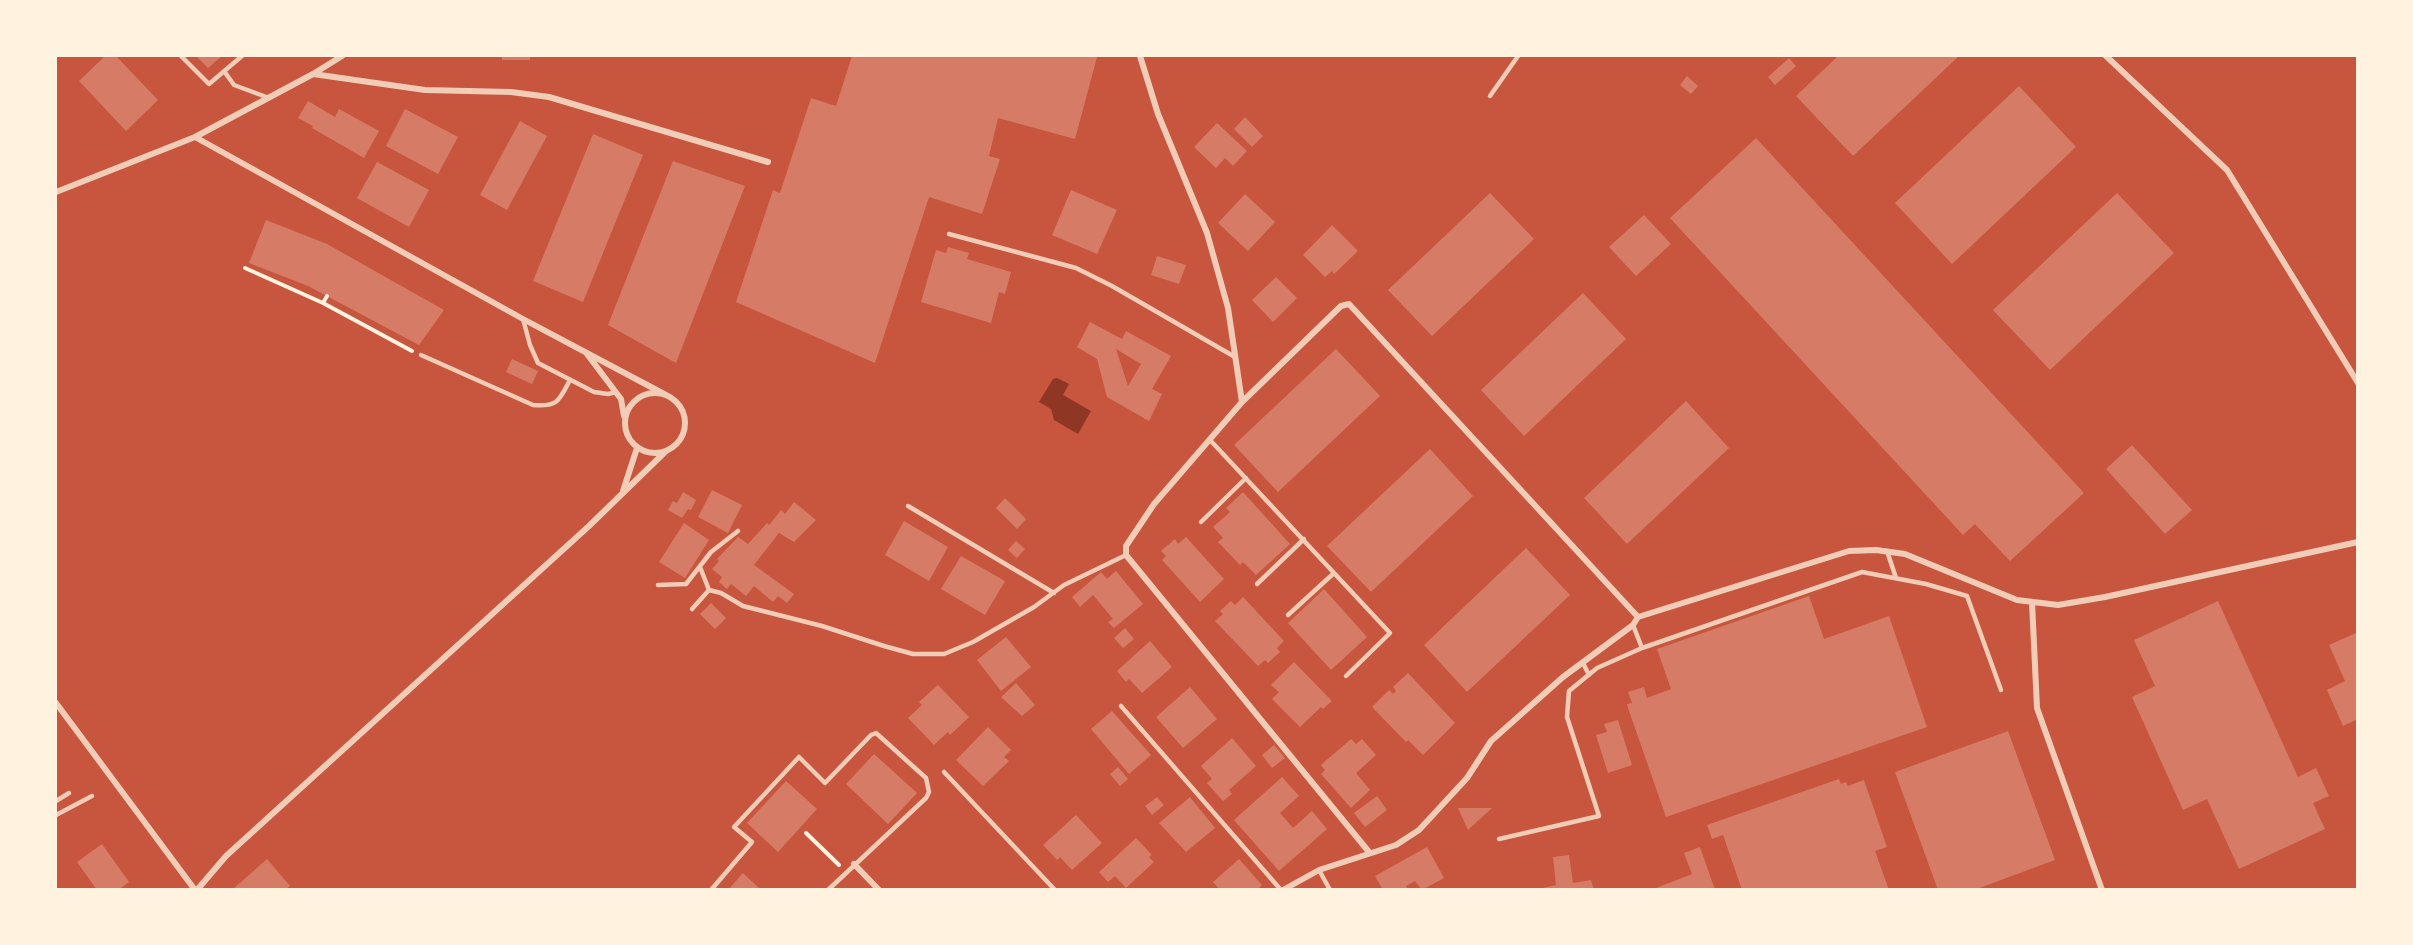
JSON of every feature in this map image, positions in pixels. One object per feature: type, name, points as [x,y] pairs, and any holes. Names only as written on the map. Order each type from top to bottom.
[{"type":"street","points":[[56,192],[195,137],[342,56]]},
{"type":"street","points":[[1140,56],[1158,114],[1207,233],[1228,308],[1242,402]]},
{"type":"street","points":[[2106,56],[2227,170],[2358,383]]},
{"type":"street","points":[[313,74],[425,90],[511,92],[549,97],[768,162]]},
{"type":"street","points":[[56,703],[196,890],[226,856],[405,694],[665,452],[674,447],[681,439],[685,429],[682,409],[666,395],[195,137]]},
{"type":"street","points":[[1369,852],[1126,555],[1126,546],[1154,504],[1242,402],[1341,306],[1349,304],[1638,617]]},
{"type":"street","points":[[585,351],[621,399],[627,435],[637,448],[656,454],[665,452]]},
{"type":"street","points":[[625,420],[632,403],[640,397],[648,393],[666,395]]},
{"type":"street","points":[[621,495],[637,448]]},
{"type":"street","points":[[1282,890],[1319,870],[1396,845],[1419,830],[1467,778],[1491,741],[1563,677],[1633,625],[1638,617],[1849,551],[1887,551],[1905,554],[2017,600],[2058,605],[2105,597],[2358,542]]},
{"type":"street","points":[[2032,602],[2037,708],[2102,890]]},
{"type":"street","points":[[854,864],[879,890]]},
{"type":"lane","points":[[182,56],[209,84],[242,56]]},
{"type":"lane","points":[[1490,96],[1518,56]]},
{"type":"lane","points":[[224,72],[234,85],[268,98]]},
{"type":"lane","points":[[949,234],[1076,268],[1235,357]]},
{"type":"lane","points":[[524,319],[530,345],[538,363],[594,392],[608,394],[616,392]]},
{"type":"lane","points":[[421,355],[533,405],[548,407],[558,402],[570,380]]},
{"type":"lane","points":[[1210,440],[1390,633],[1346,676]]},
{"type":"lane","points":[[1201,522],[1246,478]]},
{"type":"lane","points":[[908,506],[1054,593]]},
{"type":"lane","points":[[658,585],[686,584],[711,552],[738,531]]},
{"type":"lane","points":[[1257,584],[1304,539]]},
{"type":"lane","points":[[1887,551],[1896,578]]},
{"type":"lane","points":[[709,590],[721,593],[743,606],[822,626],[913,654],[944,654],[973,642],[1064,585],[1126,555]]},
{"type":"lane","points":[[700,567],[709,590]]},
{"type":"lane","points":[[1288,615],[1334,573]]},
{"type":"lane","points":[[1499,839],[1599,816],[1567,717],[1569,691],[1597,668],[1642,648],[1862,573],[1926,584],[1967,596],[2001,690]]},
{"type":"lane","points":[[692,609],[709,590]]},
{"type":"lane","points":[[1633,625],[1642,648]]},
{"type":"lane","points":[[1583,663],[1589,675]]},
{"type":"lane","points":[[1121,706],[1282,890]]},
{"type":"lane","points":[[711,890],[752,843],[734,827],[799,757],[825,783],[871,735],[876,733],[926,778],[929,792],[926,798],[828,890]]},
{"type":"lane","points":[[944,772],[1055,890]]},
{"type":"lane","points":[[56,801],[69,793]]},
{"type":"lane","points":[[56,815],[92,795]]},
{"type":"lane","points":[[1319,870],[1330,890]]},
{"type":"path","points":[[245,268],[323,303],[421,355]]},
{"type":"path","points":[[323,303],[327,296]]},
{"type":"path","points":[[806,833],[846,872]]},
{"type":"shaded area","points":[[1057,378],[1069,384],[1063,395],[1091,411],[1078,434],[1054,420],[1051,409],[1039,402],[1053,379]]},
{"type":"building","points":[[105,56],[116,56],[158,100],[126,131],[79,81]]},
{"type":"building","points":[[196,56],[222,56],[208,68]]},
{"type":"building","points":[[502,56],[530,56],[530,60],[502,60]]},
{"type":"building","points":[[852,56],[1097,57],[1075,139],[998,118],[989,156],[1000,159],[982,214],[929,197],[875,363],[736,302],[773,190],[780,193],[811,98],[836,106]]},
{"type":"building","points":[[1838,56],[1959,56],[1853,156],[1796,96]]},
{"type":"building","points":[[1789,58],[1796,66],[1775,85],[1768,77]]},
{"type":"building","points":[[1687,76],[1698,86],[1691,94],[1680,85]]},
{"type":"building","points":[[2019,86],[2076,147],[1952,264],[1895,203]]},
{"type":"building","points":[[308,101],[335,117],[339,109],[379,131],[364,158],[298,118]]},
{"type":"building","points":[[405,109],[458,137],[438,174],[386,146]]},
{"type":"building","points":[[1245,117],[1263,136],[1252,147],[1234,129]]},
{"type":"building","points":[[520,121],[547,136],[507,210],[480,195]]},
{"type":"building","points":[[1217,123],[1247,151],[1233,166],[1225,158],[1216,168],[1194,147]]},
{"type":"building","points":[[593,134],[643,155],[583,302],[533,281]]},
{"type":"building","points":[[1756,138],[2084,493],[2010,561],[1975,524],[1963,535],[1670,218]]},
{"type":"building","points":[[673,161],[745,186],[676,363],[608,325]]},
{"type":"building","points":[[377,162],[429,190],[409,227],[357,198]]},
{"type":"building","points":[[1071,190],[1117,210],[1097,254],[1052,235]]},
{"type":"building","points":[[1490,193],[1534,239],[1432,336],[1388,290]]},
{"type":"building","points":[[2117,193],[2174,253],[2050,370],[1993,310]]},
{"type":"building","points":[[1245,194],[1275,222],[1248,251],[1218,223]]},
{"type":"building","points":[[1644,215],[1671,244],[1636,276],[1609,247]]},
{"type":"building","points":[[266,220],[327,244],[444,310],[419,345],[308,286],[249,263]]},
{"type":"building","points":[[1332,225],[1358,251],[1334,274],[1332,271],[1325,277],[1303,255]]},
{"type":"building","points":[[948,247],[969,253],[967,259],[1011,272],[1005,294],[999,292],[991,323],[921,302],[936,250],[946,253]]},
{"type":"building","points":[[1157,256],[1186,265],[1179,284],[1151,275]]},
{"type":"building","points":[[1276,277],[1297,298],[1273,322],[1252,300]]},
{"type":"building","points":[[1583,293],[1626,339],[1524,436],[1481,390]]},
{"type":"building","points":[[1090,322],[1122,339],[1126,331],[1171,356],[1152,389],[1162,394],[1149,421],[1107,397],[1097,359],[1077,347]],"holes":[[[1116,349],[1141,364],[1128,386]]]},
{"type":"building","points":[[1336,349],[1380,396],[1278,492],[1234,445]]},
{"type":"building","points":[[512,359],[538,371],[532,384],[506,372]]},
{"type":"building","points":[[1686,401],[1729,448],[1627,544],[1584,498]]},
{"type":"building","points":[[2132,445],[2192,510],[2165,534],[2106,469]]},
{"type":"building","points":[[1430,449],[1473,496],[1371,592],[1327,546]]},
{"type":"building","points":[[712,490],[742,505],[728,533],[698,517]]},
{"type":"building","points":[[683,492],[696,500],[691,510],[688,509],[682,518],[668,510],[673,501],[677,503]]},
{"type":"building","points":[[1243,492],[1290,544],[1256,575],[1243,562],[1240,565],[1218,542],[1223,538],[1213,527],[1230,512],[1226,508]]},
{"type":"building","points":[[1005,498],[1026,519],[1017,529],[996,508]]},
{"type":"building","points":[[794,502],[816,520],[794,542],[779,533],[754,565],[794,594],[787,603],[778,596],[773,602],[754,586],[746,596],[731,584],[727,589],[719,582],[722,577],[712,569],[719,561],[717,559],[738,537],[748,544],[767,523],[769,525],[781,510],[785,514]]},
{"type":"building","points":[[904,521],[948,547],[929,581],[885,555]]},
{"type":"building","points":[[684,523],[709,540],[685,578],[659,562]]},
{"type":"building","points":[[1186,537],[1224,579],[1200,602],[1162,560],[1166,556],[1161,551],[1175,539],[1178,544]]},
{"type":"building","points":[[1016,541],[1025,549],[1017,558],[1008,550]]},
{"type":"building","points":[[1526,548],[1570,595],[1467,692],[1424,645]]},
{"type":"building","points":[[961,556],[1005,581],[985,615],[941,589]]},
{"type":"building","points":[[1116,571],[1143,604],[1114,628],[1108,622],[1113,619],[1093,595],[1080,607],[1072,597],[1101,572],[1107,579]]},
{"type":"building","points":[[1324,589],[1367,637],[1331,670],[1288,623]]},
{"type":"building","points":[[1809,596],[1824,639],[1889,616],[1927,727],[1666,817],[1628,708],[1627,704],[1632,703],[1628,692],[1644,687],[1647,698],[1671,689],[1657,649]]},
{"type":"building","points":[[1243,597],[1284,641],[1277,648],[1280,652],[1268,663],[1265,660],[1258,666],[1215,621],[1223,614],[1220,611],[1231,601],[1235,605]]},
{"type":"building","points":[[2218,601],[2298,777],[2316,768],[2329,796],[2313,803],[2325,829],[2239,869],[2207,799],[2183,810],[2132,697],[2155,686],[2134,640]]},
{"type":"building","points":[[711,603],[726,618],[715,629],[700,614]]},
{"type":"building","points":[[1125,628],[1134,639],[1123,648],[1114,638]]},
{"type":"building","points":[[2358,632],[2358,719],[2343,726],[2327,690],[2345,681],[2329,645]]},
{"type":"building","points":[[1006,637],[1031,667],[1001,691],[977,660]]},
{"type":"building","points":[[1150,641],[1172,667],[1142,693],[1129,679],[1126,682],[1117,671]]},
{"type":"building","points":[[1294,662],[1332,701],[1323,709],[1321,707],[1300,727],[1272,699],[1279,692],[1271,685]]},
{"type":"building","points":[[1408,673],[1455,723],[1423,755],[1408,740],[1406,742],[1372,707],[1389,690],[1393,694],[1396,691],[1393,687]]},
{"type":"building","points":[[1016,683],[1035,705],[1022,716],[1001,697]]},
{"type":"building","points":[[938,685],[969,717],[950,735],[948,732],[934,745],[908,718],[922,705],[919,702]]},
{"type":"building","points":[[1190,687],[1217,719],[1183,748],[1156,717]]},
{"type":"building","points":[[1112,711],[1151,755],[1129,774],[1091,729]]},
{"type":"building","points":[[1618,720],[1632,765],[1608,773],[1596,735],[1607,732],[1604,724]]},
{"type":"building","points":[[988,727],[1011,750],[1004,757],[1009,761],[983,786],[956,760]]},
{"type":"building","points":[[2008,731],[2055,860],[1974,890],[1938,890],[1895,772]]},
{"type":"building","points":[[1232,738],[1256,766],[1229,790],[1232,794],[1223,801],[1207,783],[1212,779],[1201,766]]},
{"type":"building","points":[[1351,739],[1356,744],[1362,739],[1376,755],[1356,773],[1370,790],[1351,808],[1321,774],[1325,770],[1321,765]]},
{"type":"building","points":[[1274,745],[1285,758],[1272,768],[1262,755]]},
{"type":"building","points":[[874,754],[917,793],[888,824],[846,784]]},
{"type":"building","points":[[1118,767],[1128,779],[1120,786],[1110,774]]},
{"type":"building","points":[[1282,777],[1299,796],[1280,813],[1293,828],[1312,811],[1327,829],[1279,871],[1234,820]]},
{"type":"building","points":[[1839,779],[1841,784],[1846,782],[1848,786],[1864,780],[1887,847],[1875,851],[1889,890],[1742,890],[1723,835],[1712,839],[1707,825]]},
{"type":"building","points":[[786,781],[817,809],[778,852],[747,823]]},
{"type":"building","points":[[1377,796],[1387,810],[1365,827],[1354,813]]},
{"type":"building","points":[[1157,797],[1164,805],[1152,815],[1145,806]]},
{"type":"building","points":[[1190,797],[1215,828],[1186,852],[1159,823]]},
{"type":"building","points":[[1458,808],[1492,808],[1468,830]]},
{"type":"building","points":[[1076,815],[1102,843],[1072,870],[1060,857],[1057,860],[1043,845]]},
{"type":"building","points":[[1136,838],[1152,855],[1149,857],[1154,862],[1126,888],[1115,876],[1108,882],[1099,872]]},
{"type":"building","points":[[102,844],[129,882],[118,890],[97,890],[77,862]]},
{"type":"building","points":[[1427,847],[1444,878],[1422,890],[1415,881],[1406,886],[1408,890],[1383,890],[1375,876]]},
{"type":"building","points":[[1700,847],[1715,890],[1651,890],[1692,874],[1684,853]]},
{"type":"building","points":[[1569,855],[1573,883],[1591,880],[1594,890],[1534,890],[1556,885],[1553,857]]},
{"type":"building","points":[[267,859],[290,886],[285,890],[232,890]]},
{"type":"building","points":[[1239,859],[1262,885],[1257,890],[1220,890],[1213,882]]},
{"type":"building","points":[[743,873],[761,890],[728,890]]}]
